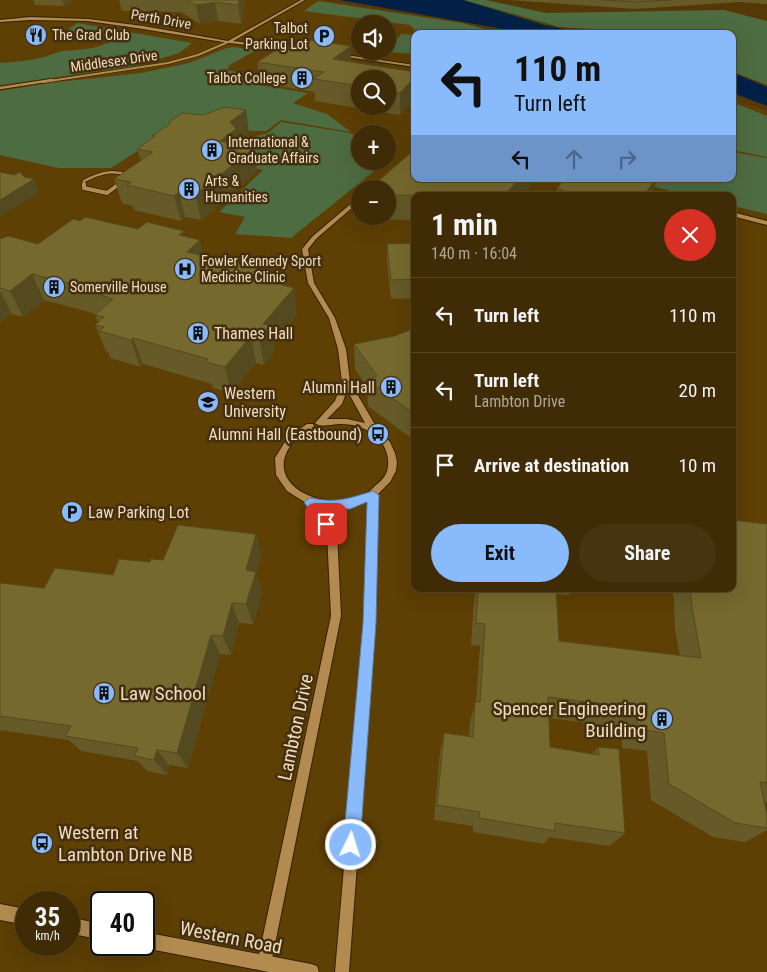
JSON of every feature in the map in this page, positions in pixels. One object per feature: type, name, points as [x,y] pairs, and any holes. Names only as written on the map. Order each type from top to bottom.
[{"type":"main road","points":[[0,912],[15,915]]},
{"type":"main road","name":"Western Road","points":[[155,942],[312,972]]},
{"type":"street","points":[[228,42],[303,0]]},
{"type":"street","name":"Perth Drive","points":[[0,21],[63,17],[89,19],[228,42]]},
{"type":"street","points":[[228,42],[298,50]]},
{"type":"street","name":"Middlesex Drive","points":[[0,88],[168,64],[198,56],[228,42]]},
{"type":"street","points":[[337,55],[411,65]]},
{"type":"street","points":[[102,172],[117,172],[130,175],[115,188],[106,193],[86,189],[83,183],[89,177],[102,172]]},
{"type":"street","points":[[631,190],[640,192]]},
{"type":"street","points":[[351,206],[305,249],[311,283],[332,318],[342,349],[346,382],[373,430]]},
{"type":"street","points":[[736,215],[767,223]]},
{"type":"street","points":[[319,423],[339,402],[346,382]]},
{"type":"street","points":[[335,421],[358,423],[373,430],[387,442],[391,450],[393,462],[389,477],[373,495],[350,504],[327,506],[300,498],[285,485],[279,469],[281,453],[288,442],[310,426],[319,423],[335,421]]},
{"type":"street","points":[[342,972],[370,623],[373,495]]},
{"type":"street","name":"Lambton Drive","points":[[264,964],[336,616],[332,532],[310,502]]},
{"type":"shaded area","name":"Western University","points":[[0,0],[323,0],[440,19],[490,30],[411,30],[411,182],[736,182],[736,99],[767,111],[767,972],[0,972]]},
{"type":"green space","points":[[464,0],[486,0],[546,13],[724,10],[767,21],[767,85],[736,73],[736,30],[594,30],[559,27]]},
{"type":"green space","points":[[318,1],[462,23],[489,30],[415,30],[410,25],[396,23],[396,15],[351,15],[351,17],[304,11]]},
{"type":"green space","points":[[77,23],[192,43],[179,53],[137,66],[0,85],[0,63],[30,60],[60,52],[95,47],[112,40],[110,36],[96,37],[65,32]]},
{"type":"green space","points":[[401,34],[411,35],[411,54],[396,53],[396,41]]},
{"type":"green space","points":[[234,47],[253,50],[253,52],[228,66],[230,67],[225,70],[259,75],[248,83],[308,93],[293,103],[327,114],[351,132],[281,120],[266,131],[221,126],[155,140],[111,168],[58,168],[0,155],[0,91],[49,83],[141,73],[189,63]]},
{"type":"green space","points":[[736,104],[767,116],[767,157],[736,151]]},
{"type":"green space","points":[[281,122],[350,133],[351,170],[376,170],[363,180],[351,180],[351,190],[291,238],[235,234],[245,217],[219,212],[263,170],[229,163],[233,147],[242,140],[268,133]]},
{"type":"green space","points":[[736,153],[767,158],[767,214],[736,207],[736,192],[676,192],[633,182],[736,182]]},
{"type":"water","points":[[340,0],[463,0],[544,25],[570,30],[509,30]]},
{"type":"water","points":[[736,74],[767,87],[767,106],[736,94]]},
{"type":"building","points":[[187,0],[239,0],[238,5],[215,2],[196,5]]},
{"type":"building","points":[[604,0],[672,0],[636,2]]},
{"type":"building","points":[[302,39],[351,46],[333,59],[411,71],[411,81],[400,93],[396,92],[396,70],[351,70],[351,85],[314,79],[324,72],[257,62],[284,45],[290,46]]},
{"type":"building","points":[[225,107],[246,110],[230,122],[236,129],[220,141],[254,148],[195,195],[179,192],[174,196],[127,185],[131,182],[114,179],[153,152],[137,149],[182,113],[203,115]]},
{"type":"building","points":[[411,152],[411,182],[516,182],[508,192],[411,192],[411,195],[396,195],[396,180],[379,180],[391,170],[396,170],[396,166]]},
{"type":"building","points":[[0,172],[14,175],[20,172],[24,177],[34,179],[0,200]]},
{"type":"building","points":[[562,182],[654,182],[646,192],[564,192],[557,188]]},
{"type":"building","points":[[85,217],[138,229],[147,222],[184,231],[179,235],[200,240],[187,252],[271,271],[263,280],[294,288],[263,324],[270,325],[259,338],[251,336],[225,367],[206,362],[208,359],[133,338],[131,340],[99,331],[104,327],[95,325],[104,317],[95,315],[113,299],[100,295],[103,292],[32,274],[10,291],[0,288],[0,239],[8,236],[38,244],[73,219],[80,221]]},
{"type":"building","points":[[411,243],[411,279],[391,280],[387,244]]},
{"type":"building","points":[[411,330],[411,412],[367,380],[377,376],[354,344],[395,336]]},
{"type":"building","name":"Spencer Engineering Building","points":[[736,520],[767,524],[767,783],[760,782],[767,814],[767,828],[735,823],[669,784],[664,733],[638,729],[635,708],[548,697],[550,747],[599,755],[598,747],[619,749],[625,833],[555,823],[555,831],[479,818],[480,812],[437,805],[444,733],[473,737],[475,702],[480,702],[485,624],[476,623],[478,592],[556,592],[559,641],[701,658],[690,592],[736,592]]},
{"type":"building","name":"Law School","points":[[178,525],[256,534],[246,570],[256,572],[246,604],[232,603],[223,636],[211,635],[177,753],[157,750],[154,760],[134,756],[138,748],[65,736],[71,726],[0,716],[0,583],[44,588],[55,568],[113,575],[119,559],[150,562],[151,559],[163,560]]},
{"type":"place","name":"The Grad Club","points":[[36,35]]},
{"type":"place","name":"Talbot Parking Lot","points":[[324,36]]},
{"type":"place","name":"Talbot College","points":[[302,78]]},
{"type":"place","name":"International & Graduate Affairs","points":[[212,150]]},
{"type":"place","name":"Arts & Humanities","points":[[189,189]]},
{"type":"place","name":"Fowler Kennedy Sport Medicine Clinic","points":[[185,269]]},
{"type":"place","name":"Somerville House","points":[[54,287]]},
{"type":"place","name":"Thames Hall","points":[[198,333]]},
{"type":"place","name":"Alumni Hall","points":[[391,387]]},
{"type":"place","name":"Western University","points":[[208,402]]},
{"type":"place","name":"Alumni Hall (Eastbound)","points":[[378,434]]},
{"type":"place","name":"Law Parking Lot","points":[[72,512]]},
{"type":"place","name":"Law School","points":[[104,693]]},
{"type":"place","name":"Spencer Engineering Building","points":[[662,719]]},
{"type":"place","name":"Western at Lambton Drive NB","points":[[42,843]]},
{"type":"route","points":[[326,524],[310,502],[327,506],[350,504],[373,495],[370,623],[351,845]]}]
